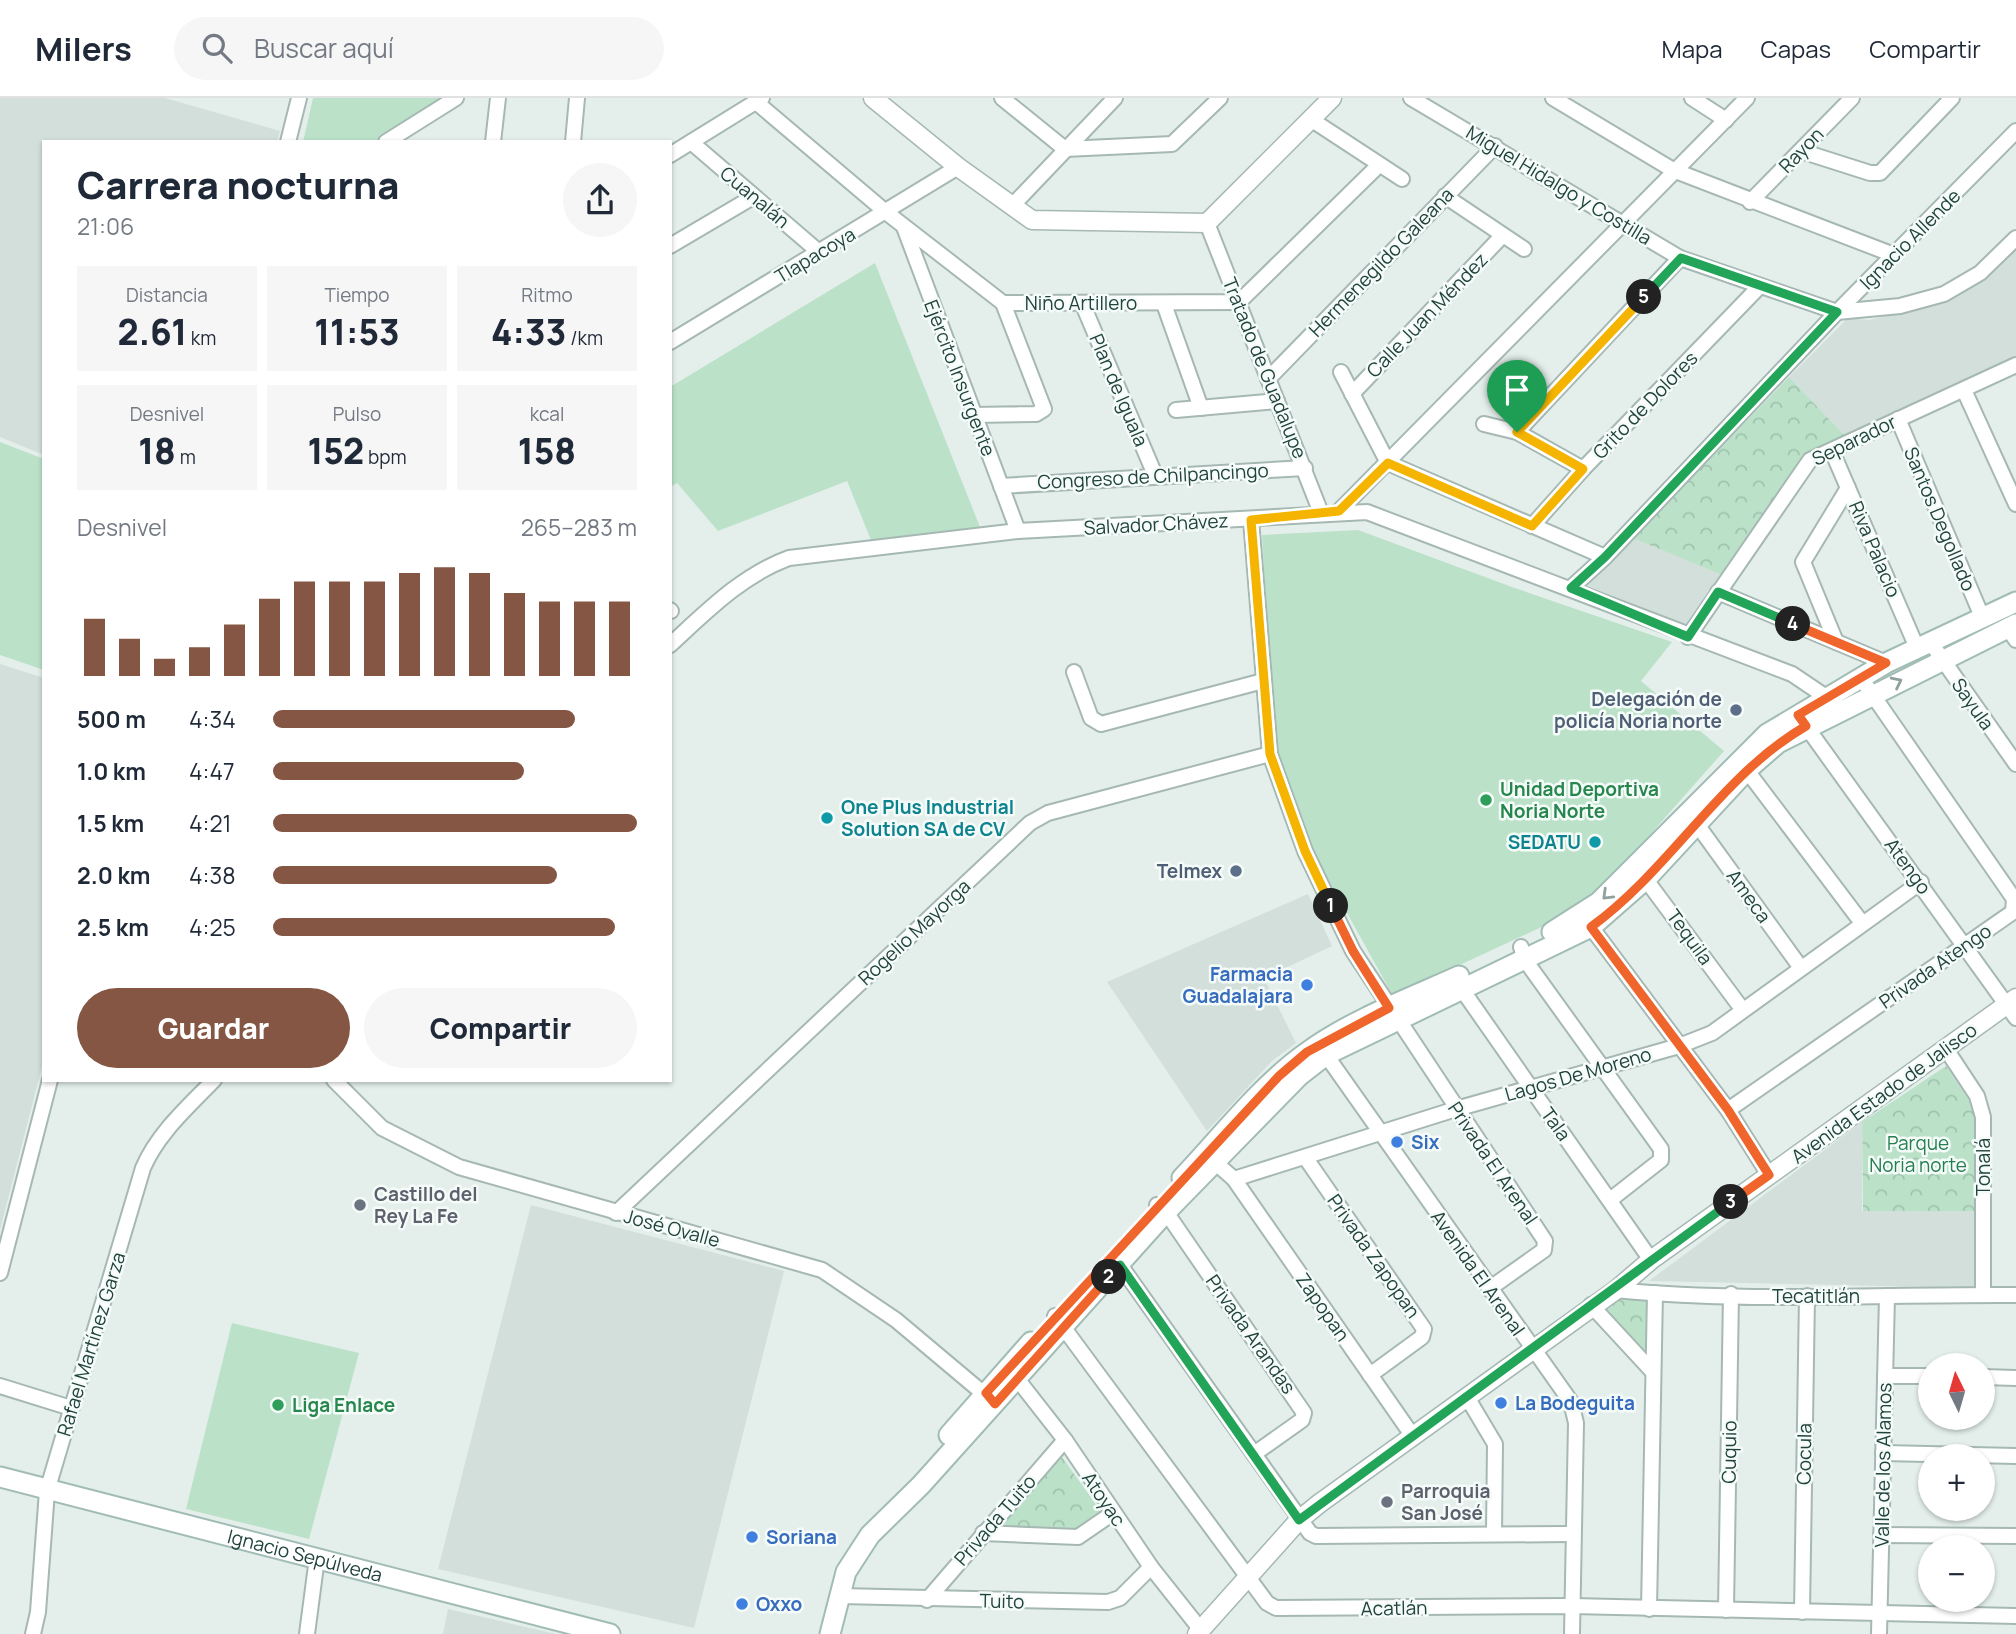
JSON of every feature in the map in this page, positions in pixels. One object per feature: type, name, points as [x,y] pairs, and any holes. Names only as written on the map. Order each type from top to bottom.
[{"type":"main road","points":[[1866,686],[1886,663],[2016,602]]},
{"type":"main road","points":[[830,1634],[850,1563],[894,1508],[921,1485],[990,1399],[1161,1209],[1210,1158],[1316,1057],[1393,1015],[1523,953],[1591,927],[1744,765],[1778,743],[1802,721],[1866,686],[1942,660],[2013,630]]},
{"type":"main road","points":[[1393,1015],[1461,988],[1584,915],[1641,872],[1696,824],[1744,765]]},
{"type":"main road","points":[[1059,1320],[1120,1265],[1161,1209]]},
{"type":"main road","name":"Ignacio Sepúlveda","points":[[0,1477],[610,1634]]},
{"type":"street","points":[[288,140],[299,98]]},
{"type":"street","points":[[389,140],[456,98]]},
{"type":"street","points":[[493,140],[498,98]]},
{"type":"street","points":[[573,140],[577,98]]},
{"type":"street","points":[[873,98],[958,167],[1032,220],[1207,223],[1332,98]]},
{"type":"street","points":[[1002,98],[1065,149],[1172,145],[1220,98]]},
{"type":"street","name":"Miguel Hidalgo y Costilla","points":[[1411,98],[1681,258],[1837,312],[1900,306],[1944,294],[1980,273],[2016,238]]},
{"type":"street","points":[[1553,98],[1673,170],[1750,202],[1894,255]]},
{"type":"street","points":[[1692,98],[1726,120]]},
{"type":"street","points":[[1339,511],[1747,98]]},
{"type":"street","name":"Rayon","points":[[1750,202],[1852,98]]},
{"type":"street","points":[[1801,151],[1880,173],[1952,98]]},
{"type":"street","points":[[1012,206],[1111,99]]},
{"type":"street","points":[[672,154],[759,100]]},
{"type":"street","name":"Niño Artillero","points":[[759,100],[887,213],[1003,303],[1239,302]]},
{"type":"street","points":[[1312,120],[1402,179]]},
{"type":"street","name":"Ignacio Allende","points":[[1571,588],[1605,557],[1837,312],[2016,131]]},
{"type":"street","name":"Cuanalán","points":[[691,142],[819,252]]},
{"type":"street","name":"Hermenegildo Galeana","points":[[1268,379],[1494,146]]},
{"type":"street","points":[[1239,302],[1379,165]]},
{"type":"street","name":"Tlapacoya","points":[[672,341],[887,213],[958,167]]},
{"type":"street","name":"Calle Juan Méndez","points":[[1445,196],[1524,249]]},
{"type":"street","points":[[672,245],[753,197]]},
{"type":"street","name":"Tratado de Guadalupe","points":[[1207,223],[1321,513]]},
{"type":"street","name":"Ejército Insurgente","points":[[903,225],[1018,531]]},
{"type":"street","name":"Calle Juan Méndez","points":[[1352,394],[1502,236]]},
{"type":"street","points":[[1517,432],[1681,258]]},
{"type":"street","name":"Grito de Dolores","points":[[1532,526],[1583,469],[1759,286]]},
{"type":"street","points":[[973,415],[1036,414],[1044,409],[1003,303]]},
{"type":"street","name":"Plan de Iguala","points":[[1083,304],[1155,475]]},
{"type":"street","points":[[1164,304],[1201,408]]},
{"type":"street","name":"Separador","points":[[1688,637],[1804,465],[2016,365]]},
{"type":"street","name":"Calle Juan Méndez","points":[[1341,372],[1388,463]]},
{"type":"street","points":[[1964,390],[2016,504]]},
{"type":"street","points":[[1176,410],[1277,401]]},
{"type":"street","name":"Santos Degollado","points":[[1898,419],[1983,619]]},
{"type":"street","points":[[1484,424],[1517,432],[1583,469]]},
{"type":"street","name":"Riva Palacio","points":[[1832,450],[1924,646]]},
{"type":"street","points":[[1388,463],[1605,557]]},
{"type":"street","name":"Congreso de Chilpancingo","points":[[1001,486],[1305,468]]},
{"type":"street","points":[[1836,642],[1803,562],[1849,488]]},
{"type":"street","name":"Salvador Chávez","points":[[672,643],[719,600],[774,564],[789,558],[1018,531],[1251,520],[1339,511],[1367,512],[1571,588],[1688,637],[1791,674],[1835,703]]},
{"type":"street","points":[[1251,520],[1270,754],[1305,851],[1353,951],[1393,1015]]},
{"type":"street","points":[[1718,592],[1886,663]]},
{"type":"street","name":"Sayula","points":[[1924,646],[1942,660],[2016,764]]},
{"type":"street","points":[[1074,672],[1091,718],[1101,724],[1263,681]]},
{"type":"street","name":"Privada Atengo","points":[[1728,1110],[2013,912],[2016,902],[1866,686]]},
{"type":"street","name":"Atengo","points":[[1802,721],[1965,946],[2013,1007]]},
{"type":"street","name":"Rogelio Mayorga","points":[[616,1213],[1030,822],[1048,813],[1270,754]]},
{"type":"street","points":[[1744,765],[1862,923]]},
{"type":"street","name":"Ameca","points":[[1696,824],[1801,968]]},
{"type":"street","name":"Tequila","points":[[1641,872],[1742,1009]]},
{"type":"street","name":"Lagos De Moreno","points":[[1234,1179],[1456,1109],[1679,1046],[1712,1032],[1921,882]]},
{"type":"street","points":[[1591,927],[1728,1110],[1769,1175]]},
{"type":"street","points":[[1523,953],[1605,1067],[1663,1155],[1661,1160],[1611,1200]]},
{"type":"street","name":"Tala","points":[[1461,988],[1651,1260]]},
{"type":"street","name":"Avenida Estado de Jalisco","points":[[1199,1632],[1299,1520],[1591,1305],[1616,1290],[1651,1260],[1769,1175],[1946,1049],[2013,1007]]},
{"type":"street","name":"Privada El Arenal","points":[[1393,1015],[1546,1245],[1544,1250],[1489,1289]]},
{"type":"street","name":"Tonalá","points":[[1946,1049],[1977,1096],[1983,1117],[1983,1295]]},
{"type":"street","name":"Avenida El Arenal","points":[[1316,1057],[1379,1133],[1531,1349],[1568,1396],[1576,1416],[1572,1634]]},
{"type":"street","points":[[0,1273],[49,1082]]},
{"type":"street","name":"Rafael Martínez Garza","points":[[33,1634],[38,1612],[47,1491],[143,1168],[150,1152],[168,1128],[212,1082]]},
{"type":"street","name":"José Ovalle","points":[[336,1082],[382,1128],[415,1147],[491,1178],[792,1259],[822,1270],[896,1320],[990,1399]]},
{"type":"street","name":"Privada Zapopan","points":[[1305,1157],[1424,1329],[1422,1337],[1370,1375]]},
{"type":"street","points":[[1210,1158],[1234,1179]]},
{"type":"street","name":"Zapopan","points":[[1234,1179],[1412,1435]]},
{"type":"street","name":"Privada Arandas","points":[[1161,1209],[1304,1413],[1302,1420],[1254,1454]]},
{"type":"street","points":[[1120,1265],[1306,1530],[1316,1536],[1572,1534]]},
{"type":"street","name":"Tecatitlán","points":[[1616,1290],[1807,1296],[2016,1295]]},
{"type":"street","points":[[1648,1609],[1654,1293]]},
{"type":"street","name":"Cuquio","points":[[1726,1610],[1731,1294]]},
{"type":"street","name":"Cocula","points":[[1802,1612],[1807,1296]]},
{"type":"street","name":"Valle de los Alamos","points":[[1879,1634],[1887,1296]]},
{"type":"street","points":[[1591,1305],[1652,1371]]},
{"type":"street","name":"Acatlán","points":[[1059,1320],[1267,1603],[1282,1610],[1572,1606],[2016,1616]]},
{"type":"street","name":"Atoyac","points":[[1013,1373],[1065,1440],[1113,1513],[1199,1632]]},
{"type":"street","points":[[1885,1376],[1918,1376]]},
{"type":"street","points":[[1995,1377],[2016,1378]]},
{"type":"street","points":[[0,1386],[71,1408]]},
{"type":"street","points":[[1468,1397],[1494,1444],[1493,1534]]},
{"type":"street","name":"Privada Tuito","points":[[927,1600],[1065,1440]]},
{"type":"street","points":[[1883,1453],[2016,1456]]},
{"type":"street","points":[[983,1533],[1078,1537],[1113,1513]]},
{"type":"street","points":[[1881,1535],[2016,1536]]},
{"type":"street","points":[[307,1634],[317,1558]]},
{"type":"street","name":"Tuito","points":[[840,1596],[1108,1602],[1120,1598],[1151,1567]]},
{"type":"shaded area","points":[[0,98],[165,98],[280,131],[278,140],[42,140],[42,454],[0,437]]},
{"type":"shaded area","points":[[2016,249],[2016,361],[1847,438],[1789,377],[1848,318],[1869,320],[1940,303],[1987,278]]},
{"type":"shaded area","points":[[1634,538],[1727,577],[1691,629],[1584,589]]},
{"type":"shaded area","points":[[0,664],[42,677],[42,1067],[0,1230]]},
{"type":"shaded area","points":[[1308,894],[1332,946],[1264,978],[1296,1043],[1272,1061],[1207,1131],[1107,982]]},
{"type":"shaded area","points":[[1862,1122],[1862,1211],[1975,1211],[1976,1288],[1649,1281]]},
{"type":"shaded area","points":[[531,1205],[784,1271],[694,1628],[438,1569]]},
{"type":"shaded area","points":[[448,1609],[556,1634],[443,1634]]},
{"type":"green space","points":[[313,98],[443,98],[377,140],[303,140]]},
{"type":"green space","points":[[875,263],[980,527],[871,540],[847,481],[718,531],[677,483],[672,486],[672,386]]},
{"type":"green space","points":[[1789,377],[1847,438],[1807,456],[1727,577],[1633,538]]},
{"type":"green space","points":[[0,442],[42,458],[42,669],[0,655]]},
{"type":"green space","name":"Unidad Deportiva Noria Norte","points":[[1358,530],[1672,642],[1641,681],[1724,751],[1587,906],[1393,996],[1311,848],[1275,759],[1262,535]]},
{"type":"green space","name":"Parque Noria norte","points":[[1946,1066],[1974,1108],[1975,1211],[1863,1211],[1862,1122]]},
{"type":"green space","points":[[1622,1295],[1649,1298],[1648,1358],[1602,1308]]},
{"type":"green space","name":"Liga Enlace","points":[[232,1323],[359,1353],[309,1539],[186,1509]]},
{"type":"green space","points":[[1062,1457],[1102,1513],[1077,1532],[1017,1528],[1003,1524]]},
{"type":"place","name":"Delegación de policía Noria norte","points":[[1736,710]]},
{"type":"place","name":"Unidad Deportiva Noria Norte","points":[[1486,800]]},
{"type":"place","name":"One Plus Industrial Solution SA de CV","points":[[827,818]]},
{"type":"place","name":"SEDATU","points":[[1595,842]]},
{"type":"place","name":"Telmex","points":[[1236,871]]},
{"type":"place","name":"Farmacia Guadalajara","points":[[1307,985]]},
{"type":"place","name":"Six","points":[[1397,1142]]},
{"type":"place","name":"Castillo del Rey La Fe","points":[[360,1205]]},
{"type":"place","name":"La Bodeguita","points":[[1501,1403]]},
{"type":"place","name":"Liga Enlace","points":[[278,1405]]},
{"type":"place","name":"Parroquia San José","points":[[1387,1502]]},
{"type":"place","name":"Soriana","points":[[752,1537]]},
{"type":"place","name":"Oxxo","points":[[742,1604]]},
{"type":"route","points":[[1681,258],[1837,312],[1605,557],[1571,588],[1688,637],[1718,592],[1886,663],[1798,715],[1806,726],[1778,743],[1748,769],[1647,878],[1610,914],[1591,927],[1728,1110],[1769,1175],[1651,1260],[1616,1290],[1591,1305],[1299,1520],[1120,1265],[1063,1325],[995,1404],[986,1393],[1279,1076],[1319,1044],[1389,1008],[1353,951],[1305,851],[1270,754],[1251,520],[1339,511],[1388,463],[1532,526],[1583,469],[1517,432],[1681,258]]}]
